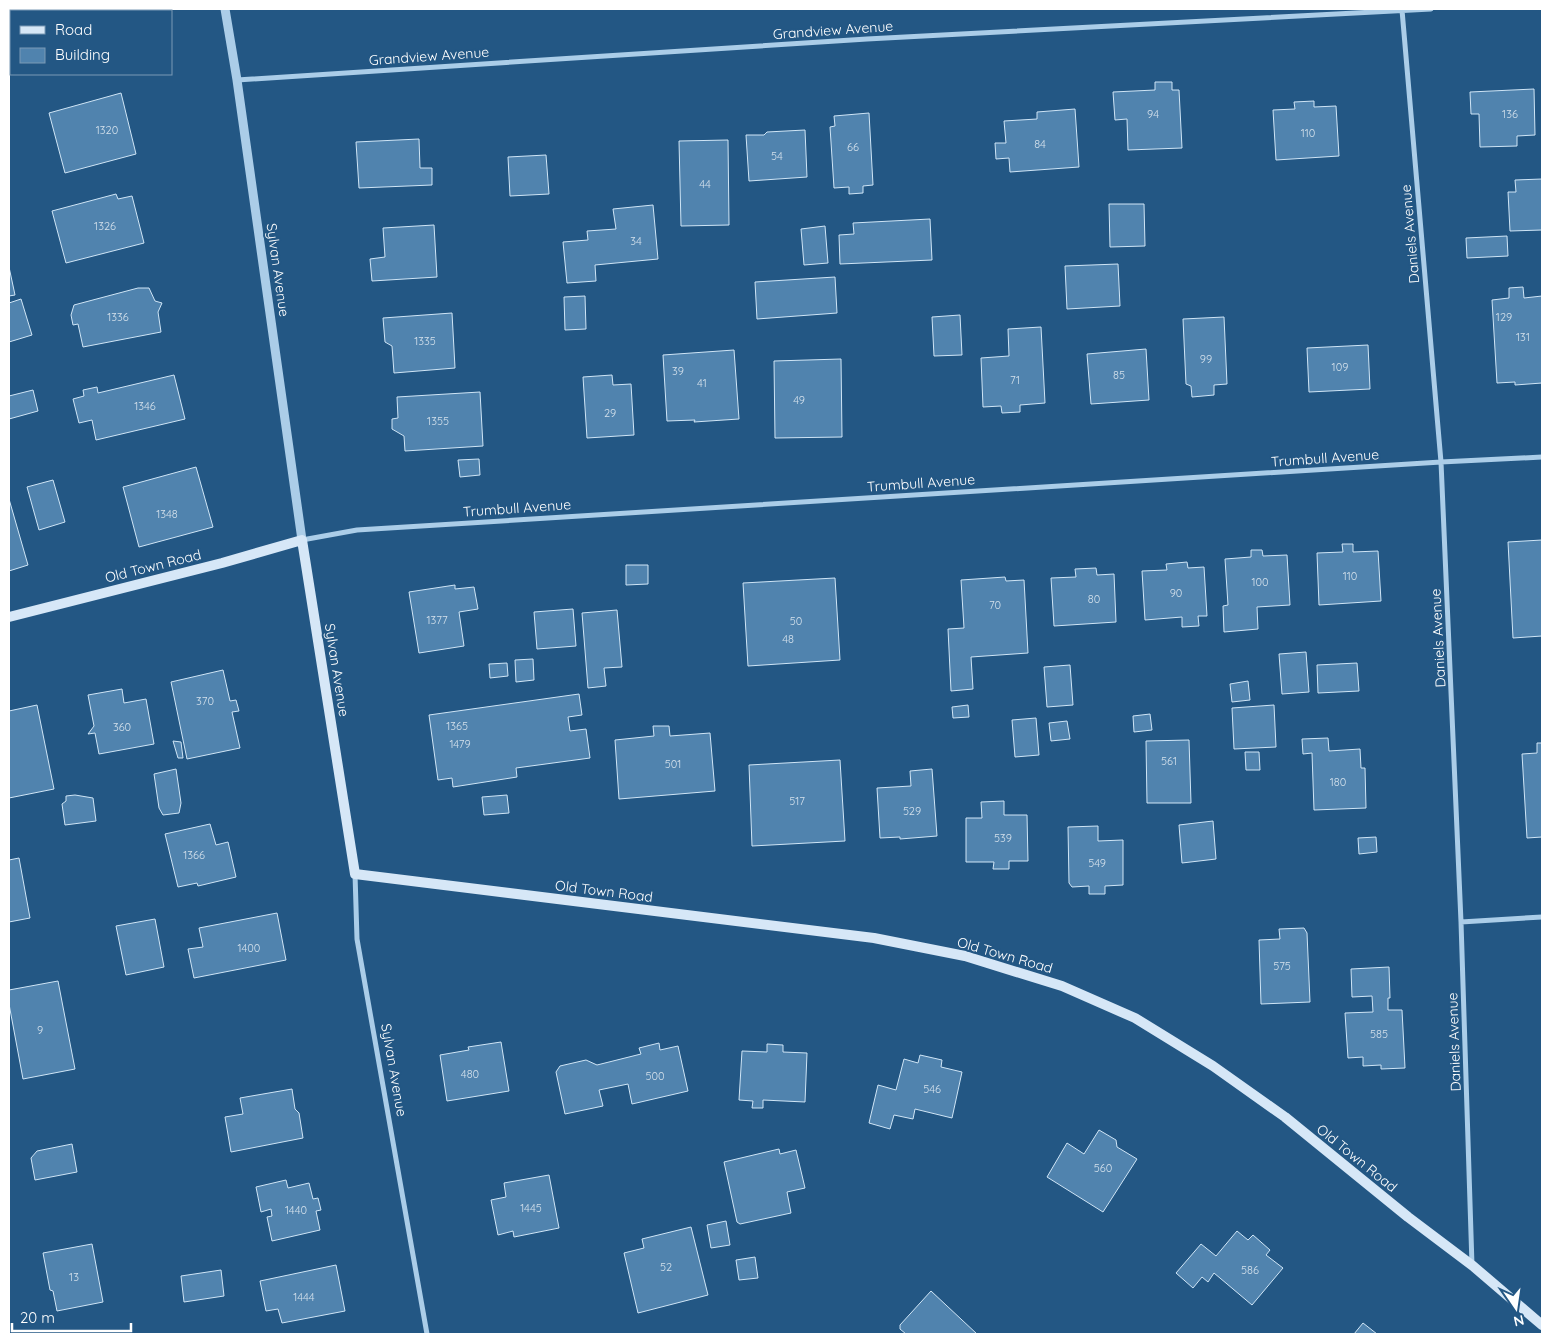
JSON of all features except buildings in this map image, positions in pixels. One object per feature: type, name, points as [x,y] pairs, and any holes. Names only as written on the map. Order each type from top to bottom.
[{"type":"main road","name":"Old Town Road","points":[[9,617],[222,563],[302,540]]},
{"type":"main road","name":"Sylvan Avenue","points":[[302,540],[355,874]]},
{"type":"main road","name":"Old Town Road","points":[[355,874],[874,938],[965,956],[1062,986],[1135,1018],[1213,1066],[1285,1117],[1408,1217],[1472,1266],[1542,1325]]},
{"type":"street","name":"Sylvan Avenue","points":[[225,9],[237,80],[302,540]]},
{"type":"street","name":"Grandview Avenue","points":[[237,80],[867,39],[1432,9]]},
{"type":"street","name":"Daniels Avenue","points":[[1402,10],[1441,462],[1461,922],[1472,1266]]},
{"type":"street","name":"Trumbull Avenue","points":[[302,540],[357,530],[1542,457]]},
{"type":"street","name":"Sylvan Avenue","points":[[355,874],[356,939],[427,1334]]},
{"type":"street","points":[[1461,922],[1542,917]]}]
